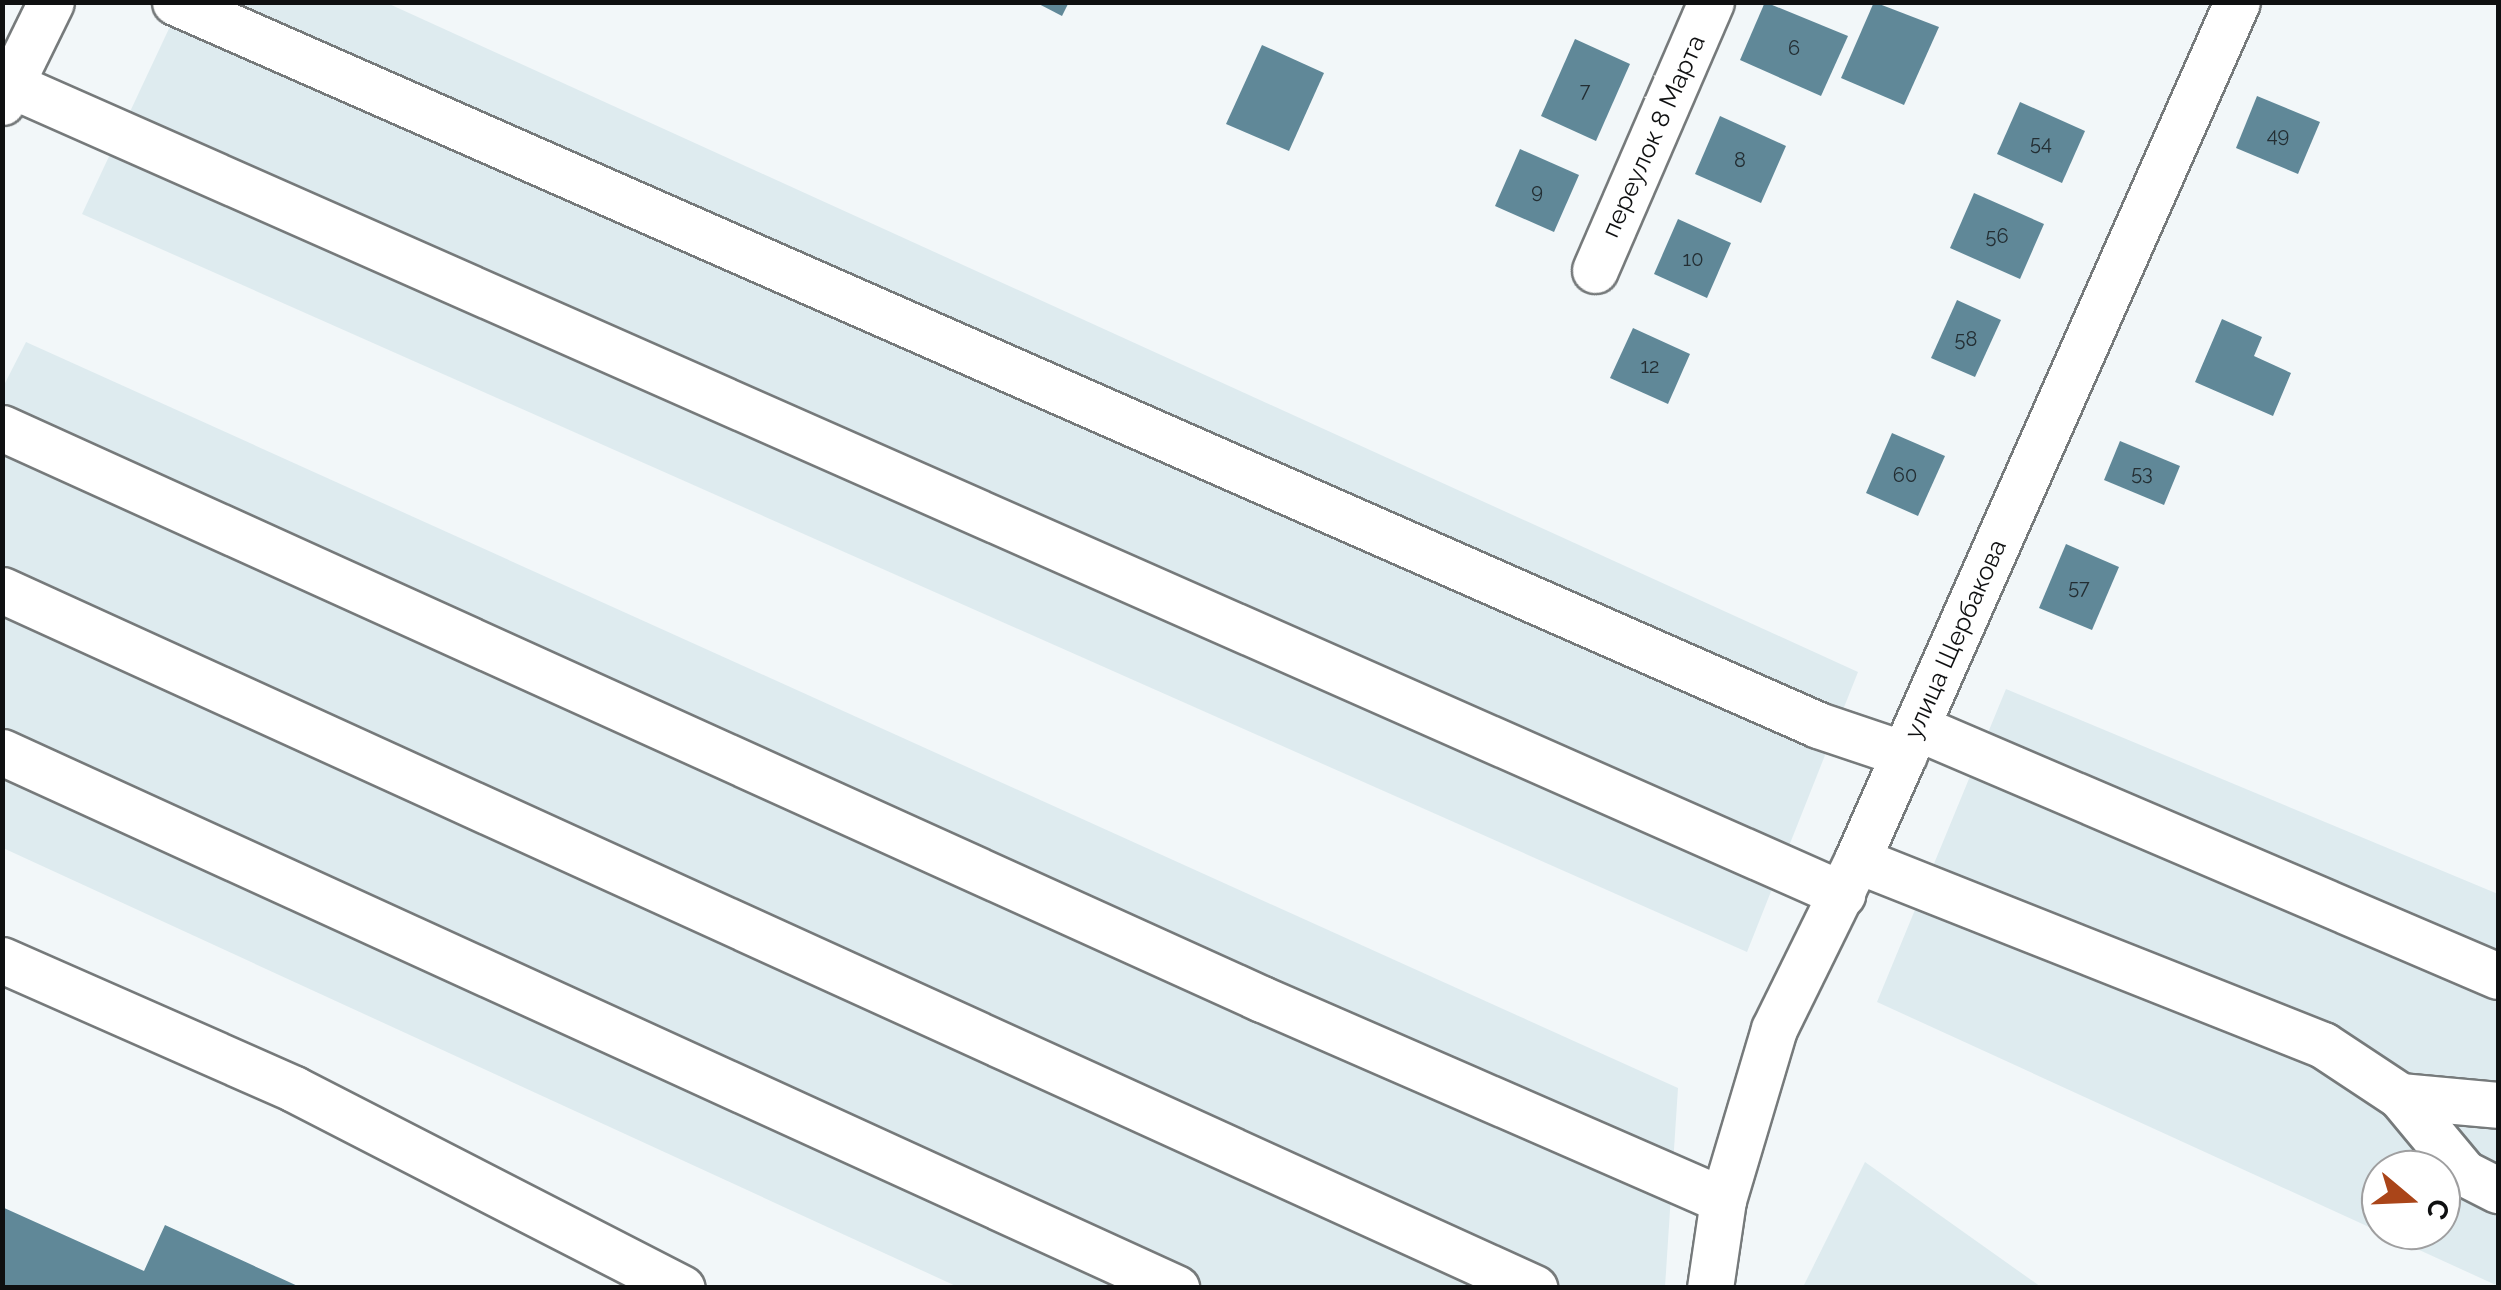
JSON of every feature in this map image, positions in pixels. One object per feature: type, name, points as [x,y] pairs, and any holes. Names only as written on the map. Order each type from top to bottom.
[{"type":"street","points":[[51,2],[5,90],[1850,877],[2322,1045],[2400,1096],[2464,1173],[2498,1190]]},
{"type":"street","points":[[175,2],[1800,717],[1910,740],[2498,976]]},
{"type":"street","name":"переулок 8 Марта","points":[[1594,270],[1711,2]]},
{"type":"street","name":"улица Щербакова","points":[[1710,1288],[1723,1200],[1774,1029],[1850,877],[2237,2]]},
{"type":"street","points":[[2,428],[1262,1000],[1723,1200]]},
{"type":"street","points":[[2,590],[1534,1288]]},
{"type":"street","points":[[2,752],[1176,1288]]},
{"type":"street","points":[[2,960],[294,1089],[682,1288]]},
{"type":"street","points":[[2400,1096],[2498,1105]]},
{"type":"shaded area","points":[[181,3],[387,3],[1858,672],[1747,952],[82,214]]},
{"type":"shaded area","points":[[26,342],[1678,1088],[1665,1287],[958,1287],[3,848],[2,389]]},
{"type":"shaded area","points":[[2006,689],[2498,894],[2498,1286],[2419,1250],[2461,1250],[2461,1150],[2361,1150],[2361,1223],[1877,1002]]},
{"type":"shaded area","points":[[1865,1162],[2041,1287],[1803,1287]]},
{"type":"building","points":[[1035,2],[1069,2],[1062,16]]},
{"type":"building","points":[[1765,2],[1848,36],[1821,96],[1740,60]]},
{"type":"building","points":[[1874,2],[1939,27],[1904,105],[1841,78]]},
{"type":"building","points":[[1575,39],[1630,64],[1596,141],[1541,116]]},
{"type":"building","points":[[1262,45],[1324,73],[1289,151],[1226,124]]},
{"type":"building","points":[[2257,96],[2320,122],[2298,174],[2236,148]]},
{"type":"building","points":[[2020,102],[2085,131],[2062,183],[1997,154]]},
{"type":"building","points":[[1720,116],[1786,146],[1761,203],[1695,174]]},
{"type":"building","points":[[1520,149],[1579,175],[1554,232],[1495,206]]},
{"type":"building","points":[[1974,193],[2044,224],[2020,279],[1950,248]]},
{"type":"building","points":[[1678,219],[1731,243],[1707,298],[1654,274]]},
{"type":"building","points":[[1957,300],[2001,320],[1975,377],[1931,358]]},
{"type":"building","points":[[2222,319],[2262,337],[2254,356],[2291,373],[2273,416],[2195,382]]},
{"type":"building","points":[[1633,328],[1690,354],[1668,404],[1610,378]]},
{"type":"building","points":[[1892,433],[1945,456],[1918,516],[1866,493]]},
{"type":"building","points":[[2120,441],[2180,466],[2164,505],[2104,480]]},
{"type":"building","points":[[2066,544],[2119,567],[2092,630],[2039,608]]},
{"type":"building","points":[[2,1207],[144,1271],[165,1225],[302,1288],[2,1288]]}]
